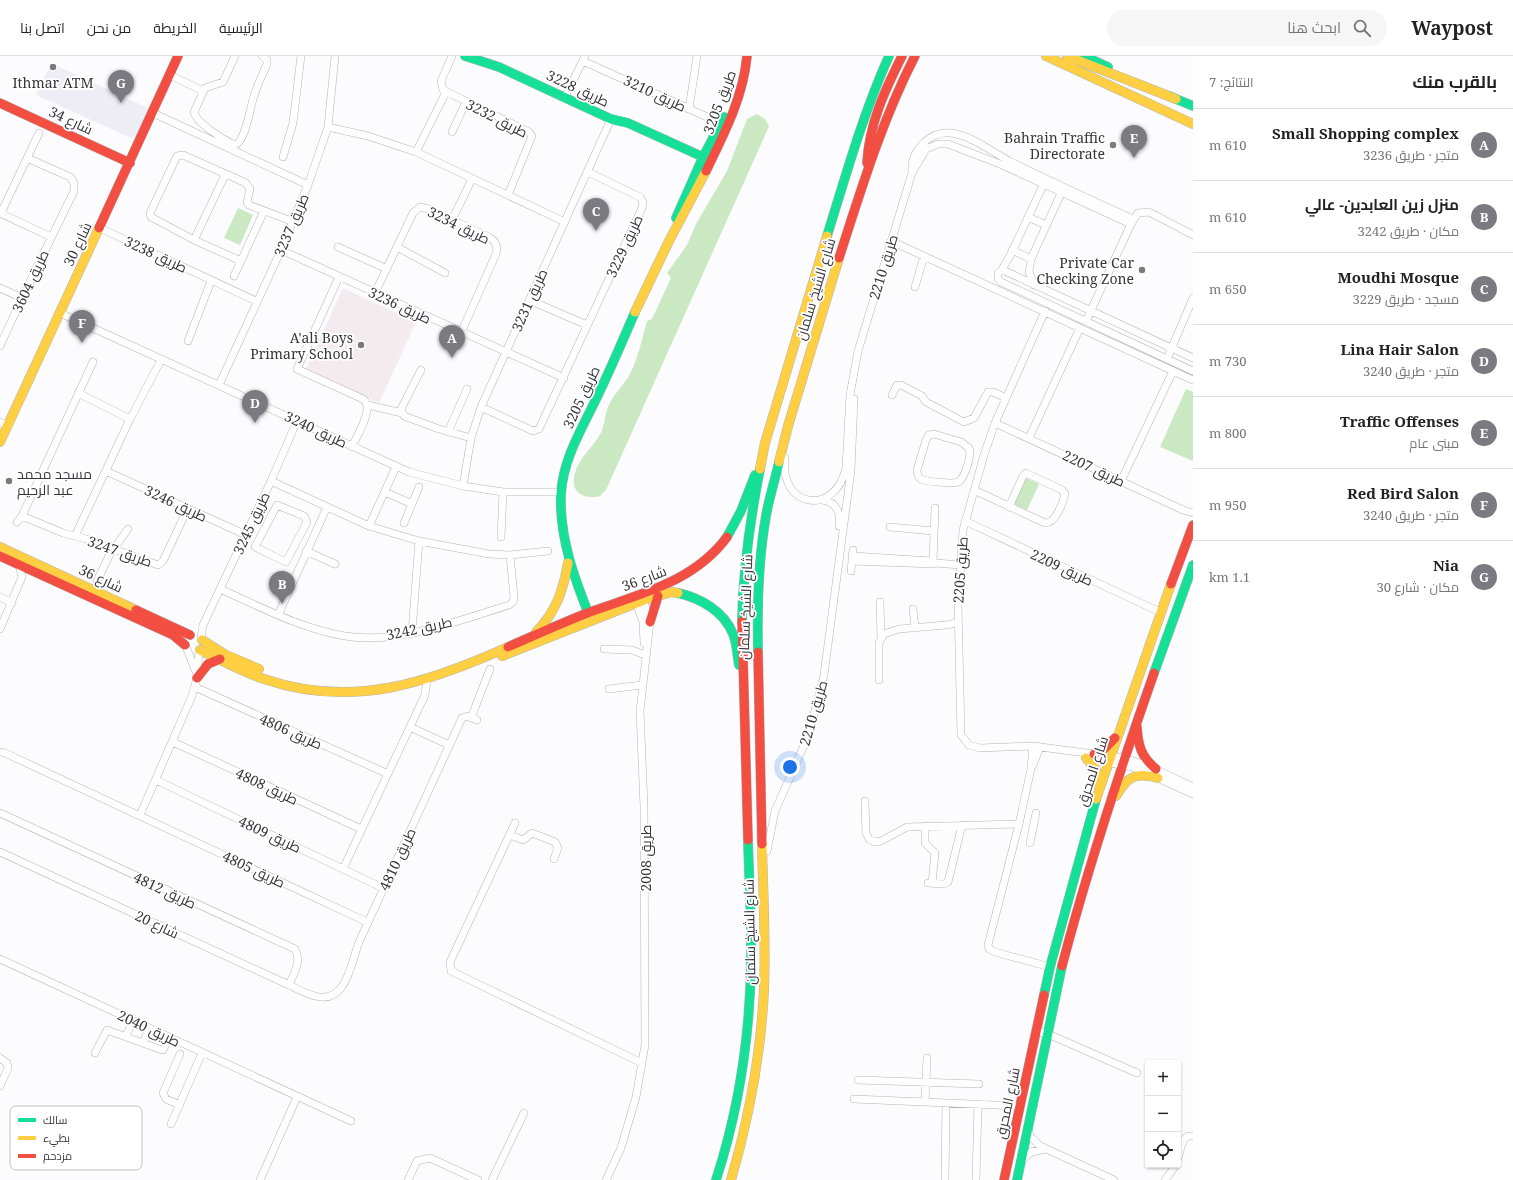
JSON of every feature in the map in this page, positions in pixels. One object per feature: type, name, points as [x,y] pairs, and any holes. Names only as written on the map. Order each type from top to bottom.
[{"type":"main road","name":"شارع 30","points":[[0,442],[4,424],[60,313],[178,56]]},
{"type":"main road","name":"طريق 3228","points":[[465,56],[499,67],[611,119],[628,123],[705,160]]},
{"type":"main road","name":"طريق 3205","points":[[724,125],[741,67],[741,56]]},
{"type":"main road","name":"طريق 3205","points":[[668,242],[680,207],[739,98],[747,66],[747,56]]},
{"type":"main road","points":[[871,96],[881,56]]},
{"type":"main road","name":"شارع الشيخ سلمان","points":[[716,1180],[732,1125],[741,1084],[750,1002],[751,960],[742,673],[743,579],[749,525],[765,443],[871,96],[889,56]]},
{"type":"main road","points":[[868,170],[867,156],[870,137],[885,94],[902,56]]},
{"type":"main road","name":"شارع الشيخ سلمان","points":[[731,1180],[746,1128],[757,1073],[763,1018],[765,962],[757,606],[759,567],[766,515],[788,426],[824,304],[868,170],[902,81],[915,56]]},
{"type":"main road","points":[[902,81],[922,56]]},
{"type":"main road","points":[[1046,56],[1193,124]]},
{"type":"main road","points":[[1067,56],[1193,106]]},
{"type":"main road","points":[[1084,56],[1176,99]]},
{"type":"main road","name":"شارع 34","points":[[0,103],[130,163]]},
{"type":"main road","points":[[1182,119],[1193,120]]},
{"type":"main road","name":"طريق 3205","points":[[586,618],[569,559],[561,510],[561,492],[569,456],[668,242],[700,182],[705,160]]},
{"type":"main road","name":"شارع 36","points":[[199,651],[266,679],[324,690],[350,692],[374,691],[403,687],[427,679],[465,665],[530,637],[639,599],[690,573],[717,550],[730,535],[739,519],[765,443]]},
{"type":"main road","name":"شارع المحرق","points":[[1004,1180],[1050,967],[1099,790],[1160,612],[1193,525]]},
{"type":"main road","name":"شارع 36","points":[[0,547],[197,637],[226,655],[267,673],[324,690]]},
{"type":"main road","name":"شارع 36","points":[[0,556],[173,635],[186,647]]},
{"type":"main road","points":[[530,637],[553,613],[560,601],[569,559]]},
{"type":"main road","name":"شارع المحرق","points":[[1017,1180],[1061,970],[1103,821],[1193,565]]},
{"type":"main road","name":"شارع 36","points":[[639,599],[679,592],[692,596],[712,606],[722,616],[733,634],[738,665],[742,673]]},
{"type":"main road","points":[[650,622],[658,596]]},
{"type":"main road","name":"شارع 36","points":[[465,665],[513,652],[586,618]]},
{"type":"main road","points":[[197,637],[203,645],[199,651],[193,652],[186,647],[186,639],[197,637]]},
{"type":"main road","points":[[197,678],[208,664],[220,659]]},
{"type":"main road","points":[[1137,721],[1139,751],[1157,774]]},
{"type":"main road","points":[[1099,790],[1097,773],[1090,756],[1103,750],[1118,733]]},
{"type":"main road","points":[[1103,821],[1120,788],[1130,777],[1140,774],[1157,774]]},
{"type":"main road","points":[[1020,1106],[1026,1110],[1030,1120]]},
{"type":"street","points":[[235,56],[223,82],[218,85],[207,86],[194,110],[195,117],[212,131],[233,144],[237,144],[250,116],[254,94],[267,64],[267,60],[262,56]]},
{"type":"street","points":[[283,157],[294,116],[301,56]]},
{"type":"street","name":"طريق 3237","points":[[219,385],[256,301],[294,222],[308,185],[328,127],[335,56]]},
{"type":"street","points":[[416,152],[446,92],[440,84],[452,56]]},
{"type":"street","points":[[689,109],[698,56]]},
{"type":"street","name":"طريق 3210","points":[[565,97],[584,58],[724,125]]},
{"type":"street","points":[[170,75],[203,91]]},
{"type":"street","name":"طريق 3232","points":[[446,92],[532,134],[532,140],[508,195]]},
{"type":"street","points":[[452,132],[466,102]]},
{"type":"street","points":[[153,113],[308,185]]},
{"type":"street","name":"طريق 3231","points":[[463,486],[471,438],[481,407],[611,119]]},
{"type":"street","points":[[328,127],[368,136],[416,152],[565,222]]},
{"type":"street","name":"طريق 3604","points":[[39,133],[0,213],[51,237]]},
{"type":"street","points":[[912,173],[912,162],[917,151],[931,137],[950,133],[966,138],[1008,164],[1132,222]]},
{"type":"street","points":[[961,149],[961,144],[966,138]]},
{"type":"street","points":[[912,173],[923,152],[930,147],[942,143],[1008,164]]},
{"type":"street","points":[[241,261],[194,240],[151,217],[150,213],[174,159],[179,155],[183,155],[224,175],[248,184],[250,190],[247,203],[294,222]]},
{"type":"street","name":"طريق 3604","points":[[0,346],[74,190],[74,183],[70,177],[27,158]]},
{"type":"street","name":"طريق 3229","points":[[481,407],[536,431],[539,429],[564,378],[643,204],[640,197],[588,172]]},
{"type":"street","name":"طريق 2210","points":[[822,500],[838,488],[844,478],[846,468],[850,395],[856,361],[865,326],[912,173]]},
{"type":"street","points":[[194,240],[224,175]]},
{"type":"street","points":[[452,220],[472,178]]},
{"type":"street","points":[[1044,181],[1012,250],[997,276],[1000,282],[1193,371]]},
{"type":"street","points":[[1034,285],[1029,272],[1031,259],[1062,190]]},
{"type":"street","name":"طريق 3234","points":[[375,294],[413,213],[417,209],[426,208],[489,237],[494,241],[497,247],[496,254],[461,333]]},
{"type":"street","points":[[234,276],[264,211]]},
{"type":"street","points":[[1086,321],[1132,222],[1142,212],[1149,212],[1193,235]]},
{"type":"street","points":[[1028,216],[1046,225]]},
{"type":"street","name":"طريق 3238","points":[[100,228],[256,301]]},
{"type":"street","points":[[891,241],[1193,380]]},
{"type":"street","points":[[338,247],[386,269]]},
{"type":"street","points":[[397,247],[445,273]]},
{"type":"street","name":"طريق 3236","points":[[281,250],[461,333],[564,378]]},
{"type":"street","points":[[1012,250],[1031,259]]},
{"type":"street","points":[[915,287],[924,256]]},
{"type":"street","points":[[1001,271],[1193,358]]},
{"type":"street","points":[[339,277],[297,369],[364,399],[368,405],[368,410],[352,446]]},
{"type":"street","points":[[188,342],[211,280]]},
{"type":"street","points":[[0,288],[22,298]]},
{"type":"street","points":[[1167,359],[1193,298]]},
{"type":"street","points":[[529,300],[587,325]]},
{"type":"street","name":"طريق 2205","points":[[1045,312],[995,423],[981,466],[961,539],[957,625],[959,729],[964,741],[969,745],[980,748],[1036,747],[1065,750],[1123,762],[1157,774]]},
{"type":"street","name":"طريق 3240","points":[[60,313],[396,467],[429,478],[463,486],[503,492],[561,492]]},
{"type":"street","points":[[1028,438],[1080,328]]},
{"type":"street","points":[[76,536],[130,419],[161,360]]},
{"type":"street","name":"طريق 2210","points":[[765,962],[768,932],[768,838],[775,811],[801,753],[815,715],[824,675],[851,470],[856,361]]},
{"type":"street","name":"طريق 3247","points":[[93,362],[20,519],[76,536],[158,565],[163,561],[188,508]]},
{"type":"street","points":[[402,413],[402,407],[421,370]]},
{"type":"street","points":[[1121,481],[1173,370]]},
{"type":"street","points":[[892,395],[898,385],[901,385],[922,396],[926,402],[964,422],[974,418],[988,392],[993,392],[1006,398]]},
{"type":"street","points":[[448,432],[467,389]]},
{"type":"street","points":[[78,393],[130,419]]},
{"type":"street","points":[[368,405],[402,413],[407,417],[448,432],[471,438]]},
{"type":"street","name":"طريق 3245","points":[[197,637],[271,481],[297,421]]},
{"type":"street","name":"طريق 2207","points":[[995,423],[1183,510],[1193,513]]},
{"type":"street","points":[[788,426],[784,468],[788,484],[799,497],[807,500],[822,500]]},
{"type":"street","points":[[930,435],[938,435],[966,445],[970,451],[967,462],[962,479],[956,483],[924,480],[917,475],[926,440],[930,435]]},
{"type":"street","points":[[967,462],[981,466]]},
{"type":"street","points":[[370,526],[396,467]]},
{"type":"street","name":"طريق 3246","points":[[106,471],[246,535]]},
{"type":"street","points":[[974,490],[1045,523],[1050,523],[1053,521],[1065,494],[1062,490],[1026,473],[1023,476],[1009,506]]},
{"type":"street","points":[[271,481],[370,526],[419,541],[489,554],[510,555],[548,551]]},
{"type":"street","points":[[404,523],[419,487]]},
{"type":"street","points":[[385,492],[412,504]]},
{"type":"street","points":[[500,537],[503,492]]},
{"type":"street","name":"طريق 2210","points":[[822,500],[834,505],[840,516],[834,565],[837,578]]},
{"type":"street","points":[[277,505],[304,516],[307,519],[307,522],[286,562],[255,547],[264,529],[277,505]]},
{"type":"street","points":[[278,615],[327,507]]},
{"type":"street","points":[[935,508],[935,562]]},
{"type":"street","name":"طريق 2209","points":[[965,521],[1160,612]]},
{"type":"street","points":[[251,524],[264,529]]},
{"type":"street","points":[[890,527],[934,531]]},
{"type":"street","points":[[97,580],[128,529]]},
{"type":"street","points":[[412,632],[419,541]]},
{"type":"street","points":[[306,551],[335,564]]},
{"type":"street","name":"طريق 3242","points":[[220,589],[278,615],[325,632],[347,637],[378,637],[412,632],[509,605],[513,602],[514,597],[510,555]]},
{"type":"street","points":[[851,571],[853,556],[870,560],[910,562],[931,566],[935,562],[960,565]]},
{"type":"street","points":[[0,629],[22,577],[19,565]]},
{"type":"street","points":[[22,577],[34,571]]},
{"type":"street","points":[[0,597],[12,602]]},
{"type":"street","name":"طريق 2008","points":[[606,1180],[622,1148],[636,1096],[645,1046],[644,807],[640,711],[645,654],[650,622],[639,599]]},
{"type":"street","name":"طريق 2008","points":[[639,599],[643,622],[645,654]]},
{"type":"street","points":[[879,680],[878,643],[881,637],[880,602]]},
{"type":"street","points":[[913,609],[915,628]]},
{"type":"street","points":[[881,637],[894,629],[946,625],[950,627],[957,625]]},
{"type":"street","points":[[186,647],[197,678]]},
{"type":"street","points":[[604,649],[632,650],[645,654]]},
{"type":"street","points":[[140,815],[173,742],[195,687],[199,651]]},
{"type":"street","name":"طريق 4810","points":[[314,996],[331,995],[344,985],[356,947],[462,718],[466,716],[474,719],[490,669]]},
{"type":"street","points":[[343,869],[425,695],[427,679]]},
{"type":"street","points":[[609,689],[642,686]]},
{"type":"street","name":"طريق 4806","points":[[195,687],[388,774]]},
{"type":"street","points":[[410,727],[450,745]]},
{"type":"street","name":"طريق 4808","points":[[173,742],[362,829]]},
{"type":"street","points":[[1036,747],[1019,824],[989,942],[989,949],[1050,967]]},
{"type":"street","name":"طريق 4805","points":[[0,752],[140,815],[368,922]]},
{"type":"street","points":[[1157,774],[1193,787]]},
{"type":"street","points":[[1157,774],[1193,794]]},
{"type":"street","name":"طريق 4809","points":[[156,780],[383,888]]},
{"type":"street","points":[[865,801],[866,833],[871,841],[881,841],[907,826],[1019,824]]},
{"type":"street","name":"طريق 4812","points":[[0,813],[295,949],[299,955],[289,985]]},
{"type":"street","points":[[1021,815],[1036,816],[1030,843]]},
{"type":"street","points":[[515,823],[450,962],[451,972],[642,1063]]},
{"type":"street","points":[[925,826],[925,843],[932,850],[935,856],[930,883],[945,884],[948,881],[962,826]]},
{"type":"street","points":[[510,835],[523,840],[532,833],[555,842],[558,848],[554,859]]},
{"type":"street","name":"شارع 20","points":[[0,852],[314,996]]},
{"type":"street","name":"طريق 2040","points":[[0,959],[351,1121]]},
{"type":"street","points":[[126,1036],[133,1021]]},
{"type":"street","points":[[143,1043],[149,1029]]},
{"type":"street","points":[[95,1053],[107,1030],[163,1050],[169,1038]]},
{"type":"street","points":[[1036,1031],[1048,1034],[1137,1073]]},
{"type":"street","points":[[171,1124],[202,1053]]},
{"type":"street","points":[[180,1054],[163,1093],[166,1099],[180,1104]]},
{"type":"street","points":[[0,1086],[8,1068],[7,1063],[1,1058]]},
{"type":"street","points":[[925,1102],[927,1058]]},
{"type":"street","points":[[858,1080],[979,1084]]},
{"type":"street","points":[[260,1180],[297,1097]]},
{"type":"street","points":[[854,1099],[1020,1106]]},
{"type":"street","points":[[945,1180],[946,1103]]},
{"type":"street","points":[[976,1180],[978,1104]]},
{"type":"street","points":[[492,1180],[524,1113]]},
{"type":"street","points":[[1028,1129],[1034,1142],[1114,1180]]},
{"type":"street","points":[[1181,1144],[1182,1140],[1186,1137],[1193,1136]]},
{"type":"street","points":[[1021,1163],[1031,1152],[1046,1149]]},
{"type":"street","points":[[408,1180],[413,1166],[421,1159],[434,1158],[478,1180]]},
{"type":"street","points":[[1165,1180],[1174,1168]]},
{"type":"shaded area","points":[[51,63],[150,109],[138,136],[131,138],[36,95]]},
{"type":"shaded area","name":"A'ali Boys Primary School","points":[[343,288],[416,322],[379,403],[306,369]]},
{"type":"green space","points":[[757,114],[765,119],[769,126],[606,490],[600,496],[585,496],[577,492],[574,484],[574,478],[578,466],[601,433],[610,403],[629,376],[635,363],[647,321],[652,319],[671,278],[667,273],[687,245],[696,224],[727,171],[747,119]]},
{"type":"green space","points":[[238,208],[253,215],[240,245],[224,238]]},
{"type":"green space","points":[[1186,389],[1193,392],[1193,461],[1160,447]]},
{"type":"green space","points":[[1026,478],[1039,484],[1027,510],[1014,504]]},
{"type":"traffic: fast","points":[[465,56],[499,67],[611,119],[628,123],[703,157],[705,163],[703,170]]},
{"type":"traffic: fast","points":[[827,236],[863,122],[889,56]]},
{"type":"traffic: fast","points":[[1084,56],[1108,67]]},
{"type":"traffic: fast","points":[[1169,96],[1193,106]]},
{"type":"traffic: fast","points":[[676,218],[703,157],[724,117]]},
{"type":"traffic: fast","points":[[591,620],[579,590],[565,543],[561,510],[561,494],[570,455],[608,375],[635,312]]},
{"type":"traffic: fast","points":[[758,652],[758,601],[761,550],[767,509],[779,462]]},
{"type":"traffic: fast","points":[[742,621],[748,545],[760,469]]},
{"type":"traffic: fast","points":[[727,537],[741,511],[755,475]]},
{"type":"traffic: fast","points":[[1154,673],[1193,565]]},
{"type":"traffic: fast","points":[[678,593],[703,602],[724,619],[734,638],[739,665]]},
{"type":"traffic: fast","points":[[1044,995],[1050,967],[1096,799]]},
{"type":"traffic: fast","points":[[716,1180],[731,1126],[746,1045],[751,947],[748,840]]},
{"type":"traffic: fast","points":[[1017,1180],[1062,966]]},
{"type":"traffic: slow","points":[[1046,56],[1193,124]]},
{"type":"traffic: slow","points":[[1067,56],[1176,99]]},
{"type":"traffic: slow","points":[[635,312],[668,243],[706,171]]},
{"type":"traffic: slow","points":[[0,442],[99,228]]},
{"type":"traffic: slow","points":[[760,469],[765,443],[827,236]]},
{"type":"traffic: slow","points":[[779,462],[788,426],[839,258]]},
{"type":"traffic: slow","points":[[0,547],[136,610]]},
{"type":"traffic: slow","points":[[536,632],[554,609],[564,583],[568,563]]},
{"type":"traffic: slow","points":[[1096,799],[1171,584]]},
{"type":"traffic: slow","points":[[502,656],[644,600],[672,592],[678,593]]},
{"type":"traffic: slow","points":[[202,640],[226,655],[259,669]]},
{"type":"traffic: slow","points":[[200,650],[256,676],[296,688],[328,692],[359,692],[389,688],[419,681],[478,660],[508,647]]},
{"type":"traffic: slow","points":[[1086,758],[1096,770],[1099,786]]},
{"type":"traffic: slow","points":[[1116,796],[1124,784],[1133,777],[1143,775],[1158,778]]},
{"type":"traffic: slow","points":[[731,1180],[749,1109],[760,1038],[765,953],[762,844]]},
{"type":"traffic: jam","points":[[99,228],[178,56]]},
{"type":"traffic: jam","points":[[706,171],[726,129],[737,101],[745,71],[747,56]]},
{"type":"traffic: jam","points":[[867,163],[868,149],[874,121],[902,56]]},
{"type":"traffic: jam","points":[[839,258],[882,130],[915,56]]},
{"type":"traffic: jam","points":[[0,103],[130,163]]},
{"type":"traffic: jam","points":[[1171,584],[1193,525]]},
{"type":"traffic: jam","points":[[508,647],[590,612],[665,585],[699,565],[714,552],[727,537]]},
{"type":"traffic: jam","points":[[0,556],[173,635],[185,645]]},
{"type":"traffic: jam","points":[[650,622],[658,596]]},
{"type":"traffic: jam","points":[[136,610],[190,635]]},
{"type":"traffic: jam","points":[[742,621],[748,840]]},
{"type":"traffic: jam","points":[[758,652],[762,844]]},
{"type":"traffic: jam","points":[[197,678],[208,664],[220,659]]},
{"type":"traffic: jam","points":[[1062,966],[1105,819],[1154,673]]},
{"type":"traffic: jam","points":[[1137,727],[1141,750],[1147,760],[1156,769]]},
{"type":"traffic: jam","points":[[1094,754],[1103,750],[1115,738]]},
{"type":"traffic: jam","points":[[1004,1180],[1044,995]]},
{"type":"place","name":"Ithmar ATM","points":[[53,67]]},
{"type":"place","name":"Nia","points":[[121,103]]},
{"type":"place","name":"Bahrain Traffic Directorate","points":[[1113,145]]},
{"type":"place","name":"Traffic Offenses","points":[[1134,158]]},
{"type":"place","name":"Moudhi Mosque","points":[[596,231]]},
{"type":"place","name":"Private Car Checking Zone","points":[[1142,270]]},
{"type":"place","name":"Red Bird Salon","points":[[82,343]]},
{"type":"place","name":"A'ali Boys Primary School","points":[[361,345]]},
{"type":"place","name":"Small Shopping complex","points":[[452,358]]},
{"type":"place","name":"Lina Hair Salon","points":[[255,423]]},
{"type":"place","name":"مسجد محمد عبد الرحيم","points":[[9,481]]},
{"type":"place","name":"منزل زين العابدين- عالي","points":[[282,604]]}]
